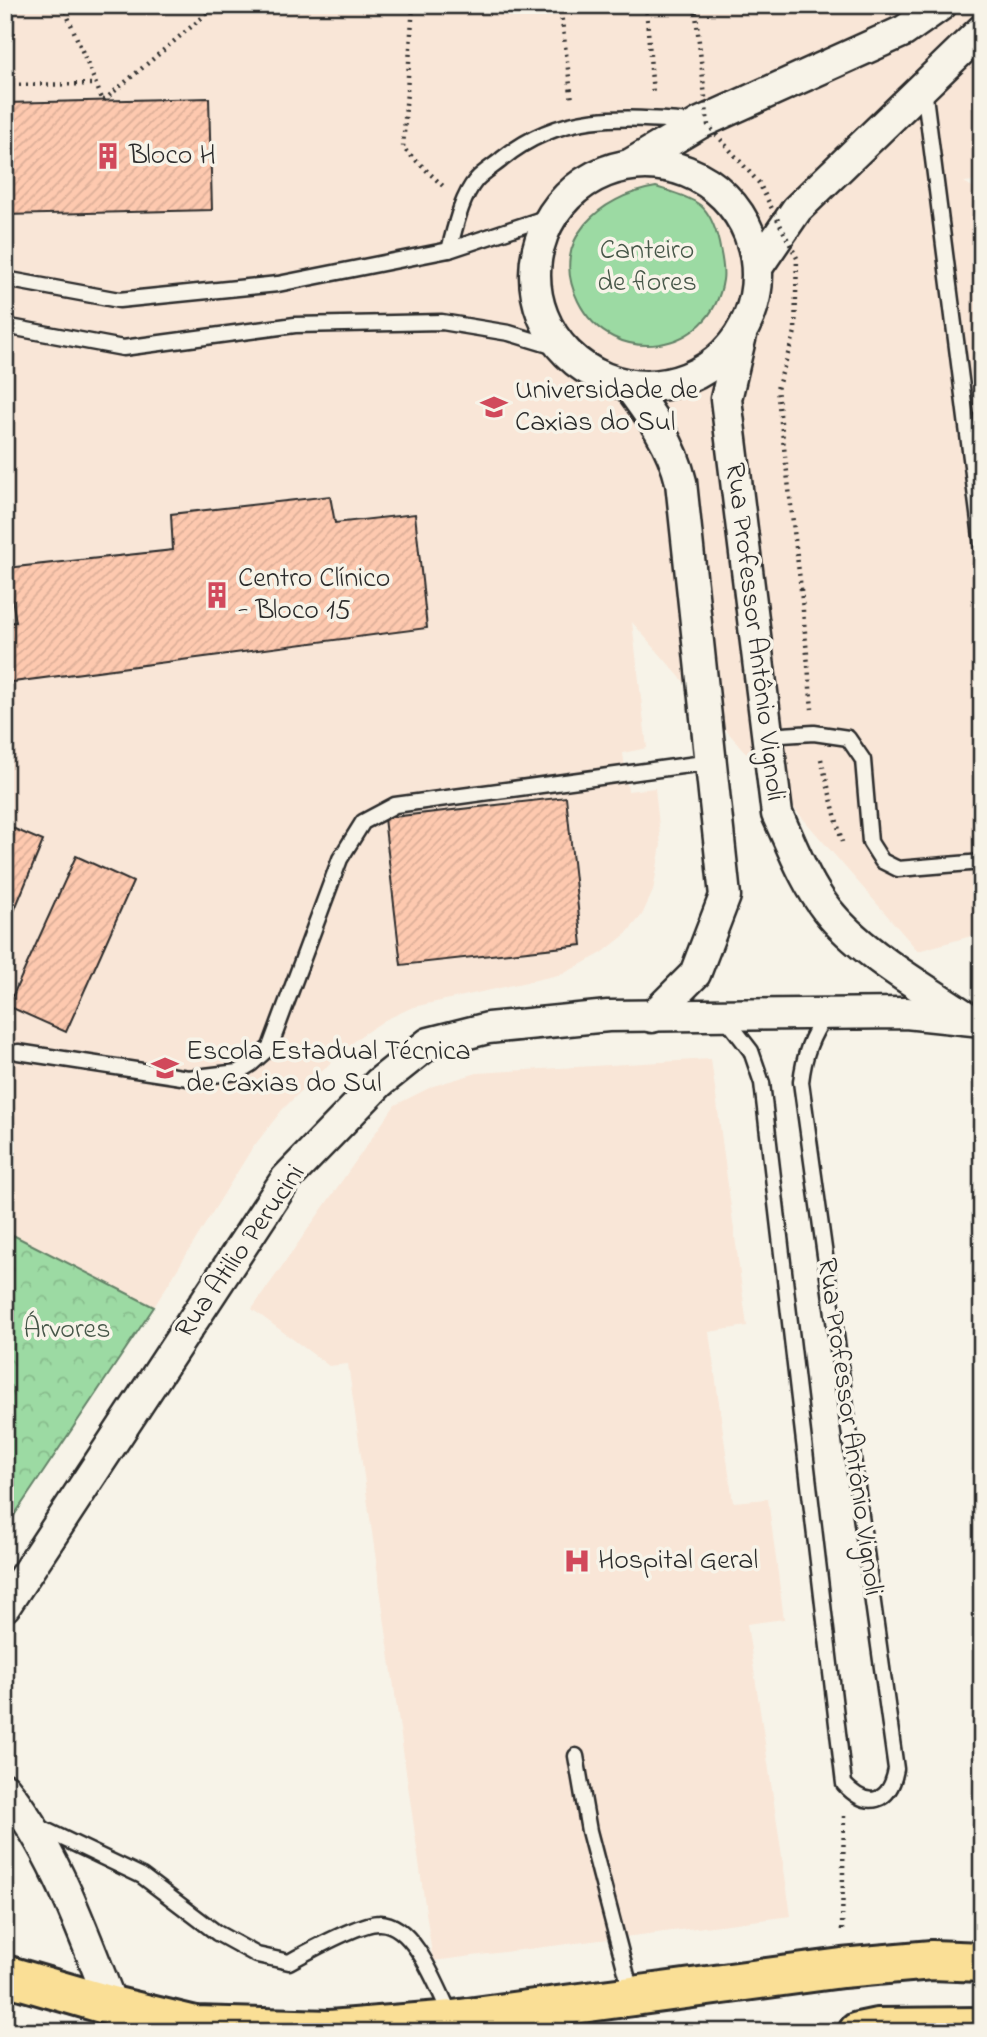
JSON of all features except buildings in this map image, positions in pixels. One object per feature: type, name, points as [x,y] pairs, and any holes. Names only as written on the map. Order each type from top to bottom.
[{"type":"highway","points":[[5,1975],[106,2019],[195,2026],[330,2030],[453,2020],[842,1968],[932,1960],[982,1962]]},
{"type":"highway","points":[[858,2032],[877,2028],[982,2027]]},
{"type":"street","points":[[631,164],[663,164],[709,182],[743,218],[758,267],[755,302],[741,335],[711,367],[672,385],[629,386],[592,373],[562,349],[543,316],[535,279],[539,246],[551,216],[581,185],[599,173],[631,164],[700,123],[904,31],[942,5]]},
{"type":"street","points":[[758,267],[797,209],[982,30]]},
{"type":"street","name":"Rua Professor Antônio Vignoli","points":[[741,335],[726,400],[777,814],[804,873],[828,911],[882,960],[975,1019]]},
{"type":"street","name":"Rua Professor Antônio Vignoli","points":[[629,386],[656,422],[674,453],[681,482],[725,895],[695,974],[652,1017]]},
{"type":"street","name":"Rua Atilio Perucini","points":[[5,1606],[286,1179],[379,1083],[429,1043],[488,1028],[562,1019],[906,1013],[975,1019]]},
{"type":"street","points":[[5,1789],[33,1823],[76,1916],[106,2019]]},
{"type":"lane","points":[[924,86],[982,545]]},
{"type":"lane","points":[[449,250],[463,206],[475,181],[525,140],[575,123],[626,117],[700,123]]},
{"type":"lane","points":[[5,279],[119,300],[278,284],[449,250],[551,216]]},
{"type":"lane","points":[[5,326],[122,348],[295,325],[442,322],[509,333],[562,349]]},
{"type":"lane","points":[[766,736],[814,733],[848,738],[863,760],[870,842],[881,861],[898,869],[982,862]]},
{"type":"lane","points":[[18,1052],[188,1079],[238,1072],[271,1047],[340,859],[352,836],[369,818],[395,805],[711,762]]},
{"type":"lane","name":"Rua Professor Antônio Vignoli","points":[[724,1016],[751,1051],[762,1083],[844,1784],[855,1796],[869,1800],[883,1797],[893,1787],[896,1769],[802,1082],[804,1060],[813,1033],[827,1013]]},
{"type":"lane","points":[[576,1756],[589,1831],[632,1996]]},
{"type":"lane","points":[[33,1823],[142,1876],[217,1933],[257,1955],[289,1962],[323,1943],[379,1923],[399,1929],[417,1947],[453,2020]]},
{"type":"path","points":[[63,5],[103,101],[217,5]]},
{"type":"path","points":[[413,5],[403,148],[463,206]]},
{"type":"path","points":[[560,5],[575,123]]},
{"type":"path","points":[[646,5],[654,119]]},
{"type":"path","points":[[695,5],[708,125],[759,183],[797,258],[795,332],[777,389],[801,589]]},
{"type":"path","points":[[5,85],[96,83]]},
{"type":"path","points":[[842,1968],[844,1784]]},
{"type":"shaded area","name":"Universidade de Caxias do Sul","points":[[5,5],[982,5],[982,180],[964,182],[982,193],[982,933],[918,951],[632,622],[647,748],[623,753],[628,791],[655,788],[661,845],[653,891],[642,915],[626,934],[602,953],[563,974],[413,1007],[385,1020],[359,1037],[315,1077],[282,1110],[251,1150],[154,1307],[5,1529]]},
{"type":"shaded area","name":"Hospital Geral","points":[[711,1059],[747,1326],[709,1332],[733,1502],[768,1499],[784,1619],[747,1624],[791,1916],[433,1961],[348,1364],[329,1366],[252,1309],[395,1105],[433,1086],[477,1073]]},
{"type":"green space","name":"Canteiro de flores","points":[[656,187],[690,199],[707,213],[719,243],[723,280],[715,305],[700,324],[681,337],[659,344],[636,344],[613,337],[594,323],[578,301],[570,279],[570,259],[575,240],[585,224],[599,211],[635,192]]},
{"type":"green space","name":"Árvores","points":[[5,1231],[154,1307],[5,1529]]},
{"type":"place","name":"Bloco H","points":[[108,156]]},
{"type":"place","name":"Universidade de Caxias do Sul","points":[[494,407]]},
{"type":"place","name":"Centro Clínico - Bloco 15","points":[[217,595]]},
{"type":"place","name":"Escola Estadual Técnica de Caxias do Sul","points":[[165,1068]]},
{"type":"place","name":"Hospital Geral","points":[[577,1561]]}]
